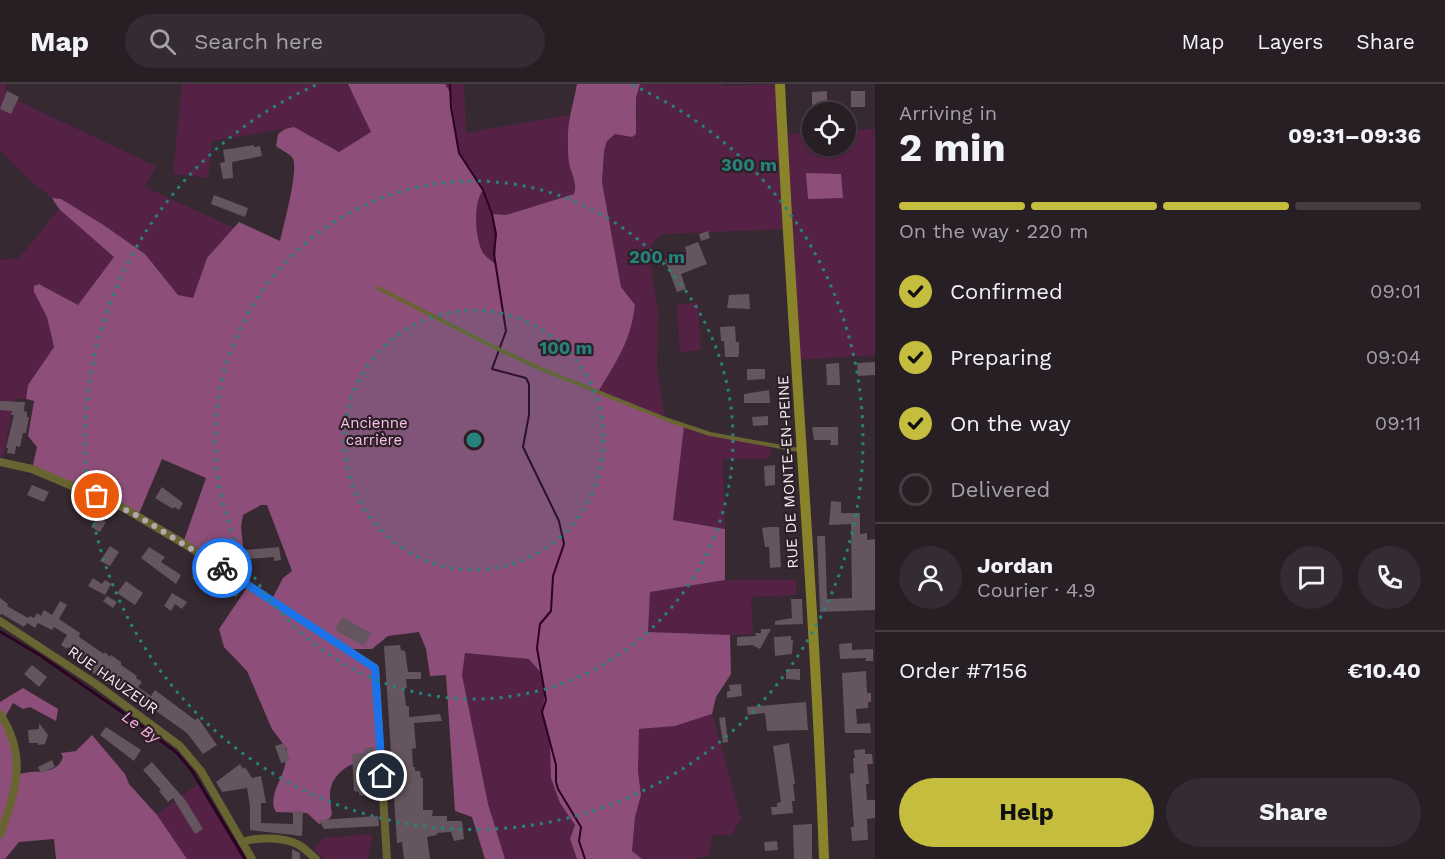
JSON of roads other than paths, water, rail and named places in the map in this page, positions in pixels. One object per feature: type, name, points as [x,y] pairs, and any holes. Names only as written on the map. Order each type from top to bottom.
[{"type":"main road","name":"RUE DE MONTE-EN-PEINE","points":[[780,84],[787,229],[803,450],[824,859]]},
{"type":"street","points":[[0,462],[32,469],[124,508],[186,545],[375,668],[387,859]]},
{"type":"street","name":"RUE HAUZEUR","points":[[0,621],[147,720],[180,746],[201,771],[252,859]]},
{"type":"street","points":[[0,714],[11,732],[18,766],[12,799],[0,836]]},
{"type":"street","points":[[242,842],[257,838],[290,842],[303,848],[316,859]]},
{"type":"lane","points":[[378,288],[492,346],[567,380],[684,426],[710,434],[803,450]]},
{"type":"water","name":"Le By","points":[[0,630],[42,655],[178,752],[193,770],[247,859],[243,859],[191,772],[176,754],[40,657],[0,633]]},
{"type":"waterway","points":[[450,84],[451,107],[459,153],[483,190],[492,214],[496,234],[494,254],[506,331],[492,369],[526,378],[529,384],[529,415],[523,447],[559,521],[564,544],[553,576],[551,611],[540,624],[537,648],[546,700],[542,712],[556,765],[556,782],[581,827],[579,841],[585,859]]},
{"type":"park label","name":"Ancienne carrière","points":[[374,432]]}]
